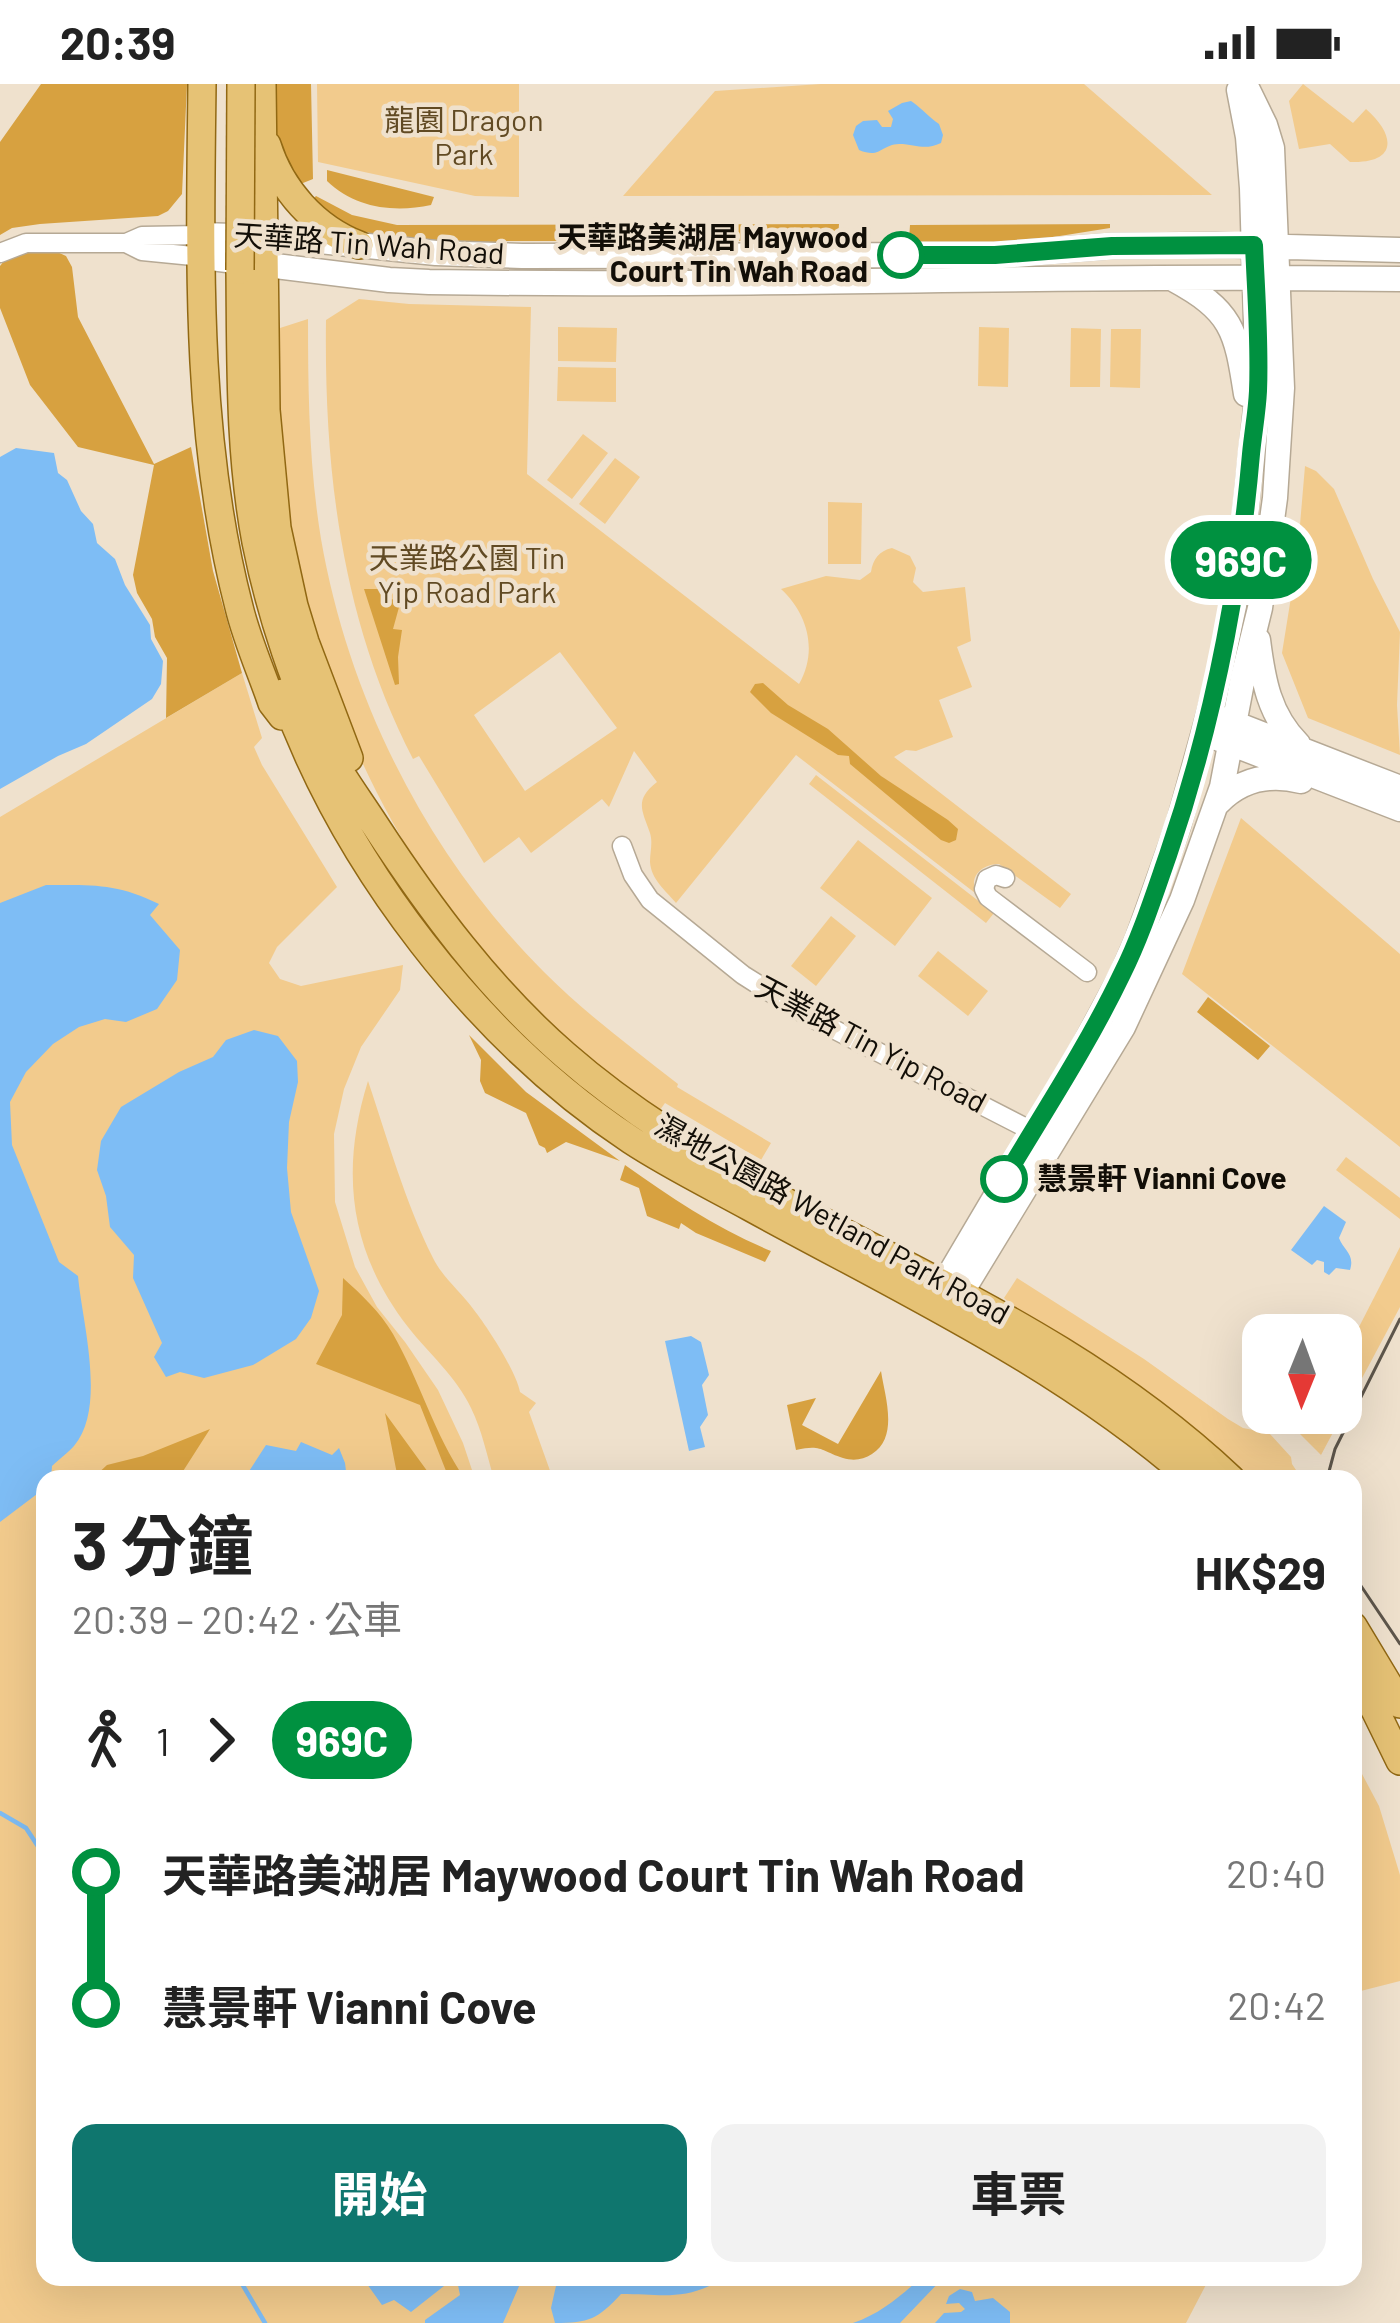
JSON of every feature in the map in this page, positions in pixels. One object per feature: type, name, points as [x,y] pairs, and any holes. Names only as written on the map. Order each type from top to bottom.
[{"type":"main road","points":[[202,84],[268,443],[281,553],[305,642],[375,824]]},
{"type":"main road","points":[[224,84],[233,255]]},
{"type":"main road","points":[[233,255],[241,84]]},
{"type":"main road","points":[[262,84],[262,123],[233,255],[208,423],[226,552],[240,611],[272,703],[299,737]]},
{"type":"main road","points":[[262,123],[274,165],[290,191],[323,226],[359,245]]},
{"type":"main road","name":"濕地公園路 Wetland Park Road","points":[[233,255],[226,394],[233,501],[248,579],[276,646],[349,787],[466,953],[554,1044],[605,1088],[689,1145],[777,1196],[850,1222],[1006,1346],[1080,1392],[1181,1470]]},
{"type":"main road","name":"濕地公園路 Wetland Park Road","points":[[276,646],[299,737],[344,826],[418,936],[487,1016],[548,1076],[630,1139],[674,1166],[1055,1345],[1172,1426],[1221,1470]]},
{"type":"main road","points":[[1362,1641],[1400,1704]]},
{"type":"main road","points":[[1362,1688],[1400,1761]]},
{"type":"street","points":[[946,1294],[1072,1115],[1123,1027],[1182,900],[1216,804],[1256,627],[1270,540],[1282,388],[1265,245],[1272,148],[1265,125],[1241,84]]},
{"type":"street","points":[[0,253],[26,243],[126,243],[142,251],[233,255]]},
{"type":"street","name":"天華路 Tin Wah Road","points":[[233,255],[359,245],[469,255],[642,256],[995,255],[1112,246],[1400,250]]},
{"type":"street","name":"天華路 Tin Wah Road","points":[[233,255],[389,280],[482,283],[1400,279]]},
{"type":"street","points":[[1169,277],[1210,301],[1232,330],[1252,437]]},
{"type":"street","points":[[946,1294],[1032,1131],[1091,1034],[1138,938],[1178,826],[1234,606],[1267,278]]},
{"type":"street","points":[[1256,627],[1269,701],[1304,750]]},
{"type":"street","points":[[1206,724],[1394,800]]},
{"type":"street","points":[[1233,733],[1304,750],[1394,800]]},
{"type":"street","points":[[1216,804],[1238,786],[1280,777],[1334,793],[1394,800]]},
{"type":"street","name":"天業路 Tin Yip Road","points":[[622,846],[650,900],[742,975],[808,1016],[1032,1131]]},
{"type":"street","points":[[1005,878],[987,879],[988,897],[1088,972]]},
{"type":"green space","name":"龍園 Dragon Park","points":[[317,84],[519,84],[519,197],[475,196],[318,162]]},
{"type":"green space","points":[[821,84],[1084,84],[1212,195],[623,196],[715,91]]},
{"type":"green space","points":[[1303,84],[1353,123],[1366,109],[1387,138],[1384,153],[1350,162],[1330,144],[1299,149],[1289,101]]},
{"type":"green space","name":"天業路公園 Tin Yip Road Park","points":[[359,299],[531,307],[527,474],[799,684],[808,659],[807,634],[798,610],[781,589],[826,576],[860,580],[871,572],[877,556],[892,548],[910,556],[916,568],[913,582],[923,592],[965,587],[971,641],[957,647],[972,687],[939,700],[953,737],[894,757],[1071,894],[1060,908],[999,864],[977,874],[974,884],[979,896],[796,755],[676,903],[651,868],[651,837],[642,806],[645,794],[657,782],[634,751],[609,807],[602,799],[531,853],[519,837],[484,863],[419,756],[413,759],[369,654],[342,545],[334,490],[326,320]],"holes":[[[560,652],[617,728],[525,791],[474,715]]]},
{"type":"green space","points":[[308,319],[312,457],[321,539],[351,658],[400,772],[464,878],[502,927],[544,972],[677,1087],[771,1143],[761,1160],[665,1103],[660,1110],[586,1055],[519,993],[462,927],[412,854],[369,777],[334,695],[286,519],[278,424],[280,328]]},
{"type":"green space","points":[[558,327],[617,328],[616,362],[558,361]]},
{"type":"green space","points":[[979,327],[1009,328],[1008,387],[978,386]]},
{"type":"green space","points":[[1071,328],[1101,329],[1100,387],[1070,387]]},
{"type":"green space","points":[[1111,329],[1141,329],[1140,388],[1110,387]]},
{"type":"green space","points":[[558,367],[616,368],[616,402],[557,401]]},
{"type":"green space","points":[[583,434],[608,453],[572,499],[547,480]]},
{"type":"green space","points":[[615,458],[640,477],[605,524],[579,504]]},
{"type":"green space","points":[[1305,466],[1334,489],[1400,632],[1400,755],[1308,718],[1282,653]]},
{"type":"green space","points":[[828,502],[862,503],[861,564],[828,564]]},
{"type":"green space","points":[[242,673],[262,738],[254,747],[337,887],[277,947],[269,963],[280,979],[301,986],[403,965],[400,990],[361,1047],[344,1089],[334,1134],[335,1202],[355,1267],[377,1307],[438,1390],[472,1470],[36,1470],[36,2286],[1205,2286],[1186,2323],[0,2323],[0,817]]},
{"type":"green space","points":[[816,775],[994,913],[986,923],[809,784]]},
{"type":"green space","points":[[1241,818],[1400,954],[1400,1147],[1182,974]]},
{"type":"green space","points":[[858,840],[932,898],[895,946],[820,888]]},
{"type":"green space","points":[[831,916],[856,936],[816,986],[791,966]]},
{"type":"green space","points":[[938,951],[988,991],[968,1016],[918,976]]},
{"type":"green space","points":[[368,1081],[423,1237],[442,1272],[494,1338],[520,1392],[536,1403],[529,1412],[550,1470],[491,1470],[465,1396],[388,1298],[373,1269],[355,1209],[354,1147]]},
{"type":"green space","points":[[1346,1157],[1400,1198],[1400,1219],[1336,1170]]},
{"type":"green space","points":[[1400,1247],[1400,1307],[1362,1378],[1362,1321]]},
{"type":"green space","points":[[1017,1278],[1144,1359],[1242,1427],[1242,1434],[1270,1434],[1296,1470],[1229,1470],[1004,1298]]},
{"type":"green space","points":[[1300,1434],[1332,1434],[1321,1455]]},
{"type":"green space","points":[[1362,1774],[1379,1806],[1400,1875],[1400,1981],[1362,1991]]},
{"type":"shaded area","points":[[41,84],[187,84],[182,194],[168,211],[158,216],[12,228],[0,235],[0,142]]},
{"type":"shaded area","points":[[273,84],[311,84],[313,179],[298,185],[275,136]]},
{"type":"shaded area","points":[[327,170],[434,197],[431,205],[417,207],[362,203],[327,181]]},
{"type":"shaded area","points":[[316,196],[352,215],[397,225],[839,224],[838,238],[503,241],[502,247],[489,247],[359,233],[311,201]]},
{"type":"shaded area","points":[[1110,224],[1110,228],[1010,243],[909,240],[910,225]]},
{"type":"shaded area","points":[[53,250],[66,256],[72,267],[78,317],[154,464],[191,447],[213,571],[242,673],[166,718],[167,658],[133,575],[154,465],[78,447],[30,385],[0,308],[0,266],[9,255]]},
{"type":"shaded area","points":[[364,589],[392,589],[388,599],[401,600],[393,629],[402,630],[399,684],[395,685]]},
{"type":"shaded area","points":[[763,683],[828,729],[881,776],[948,820],[958,829],[956,840],[941,840],[850,764],[849,756],[838,755],[771,713],[750,692],[755,684]]},
{"type":"shaded area","points":[[1208,997],[1270,1046],[1258,1060],[1197,1012]]},
{"type":"shaded area","points":[[469,1035],[526,1092],[620,1161],[566,1142],[547,1153],[526,1113],[485,1093],[481,1060]]},
{"type":"shaded area","points":[[625,1165],[713,1223],[771,1251],[765,1262],[681,1223],[679,1229],[647,1216],[639,1188],[620,1180]]},
{"type":"shaded area","points":[[343,1278],[393,1334],[460,1470],[446,1470],[420,1405],[316,1364],[342,1315]]},
{"type":"shaded area","points":[[881,1371],[888,1427],[880,1447],[854,1460],[816,1448],[796,1450],[787,1405],[816,1398],[802,1425],[838,1444]]},
{"type":"shaded area","points":[[385,1413],[426,1470],[396,1470]]},
{"type":"shaded area","points":[[210,1429],[184,1470],[102,1470]]},
{"type":"water","points":[[911,101],[939,124],[941,143],[925,147],[899,144],[872,153],[859,150],[853,135],[856,126],[877,120],[882,127],[891,127],[888,111]]},
{"type":"water","points":[[16,448],[54,453],[58,473],[93,524],[97,543],[115,559],[163,661],[161,684],[152,699],[86,744],[0,789],[0,457]]},
{"type":"water","points":[[46,885],[117,889],[159,904],[150,915],[180,950],[177,980],[157,1009],[126,1022],[105,1019],[79,1027],[53,1044],[26,1072],[10,1102],[12,1145],[59,1262],[78,1276],[91,1387],[84,1429],[74,1446],[52,1470],[36,1470],[36,1495],[0,1522],[0,903]]},
{"type":"water","points":[[254,1030],[278,1036],[297,1061],[287,1168],[291,1212],[319,1291],[311,1318],[296,1339],[253,1365],[204,1378],[180,1372],[166,1377],[154,1357],[162,1343],[133,1278],[134,1255],[110,1227],[97,1170],[101,1141],[121,1107],[213,1057],[226,1040]]},
{"type":"water","points":[[1324,1206],[1346,1222],[1339,1238],[1351,1260],[1350,1270],[1336,1268],[1329,1275],[1324,1262],[1317,1260],[1312,1265],[1291,1250]]},
{"type":"water","points":[[691,1336],[701,1342],[709,1375],[702,1385],[708,1415],[700,1427],[705,1447],[689,1451],[665,1341]]},
{"type":"water","points":[[301,1442],[332,1455],[339,1448],[346,1470],[250,1470],[266,1445],[296,1451]]},
{"type":"water","points":[[368,2286],[444,2286],[411,2312],[394,2300],[382,2305]]},
{"type":"water","points":[[458,2286],[519,2286],[503,2323],[425,2323],[460,2295]]},
{"type":"water","points":[[556,2286],[709,2286],[687,2293],[621,2294],[592,2318],[576,2322],[555,2323],[551,2308]]},
{"type":"water","points":[[911,2286],[935,2286],[900,2323],[853,2323],[882,2309]]},
{"type":"water","points":[[960,2289],[972,2292],[975,2301],[993,2298],[1010,2312],[1010,2323],[935,2323],[944,2313],[965,2309],[959,2303],[946,2304]]},
{"type":"waterway","points":[[0,1813],[26,1828],[36,1843]]},
{"type":"waterway","points":[[243,2286],[265,2323]]},
{"type":"tram line","points":[[1329,1470],[1335,1449],[1400,1319]]},
{"type":"tram line","points":[[1362,1587],[1400,1644]]},
{"type":"bus line","name":"969C","points":[[901,255],[1254,245],[1256,412],[1234,606],[1214,696],[1178,826],[1122,975],[1004,1179]]},
{"type":"place","name":"天華路美湖居 Maywood Court Tin Wah Road","points":[[901,255]]},
{"type":"place","name":"慧景軒 Vianni Cove","points":[[1004,1179]]}]
